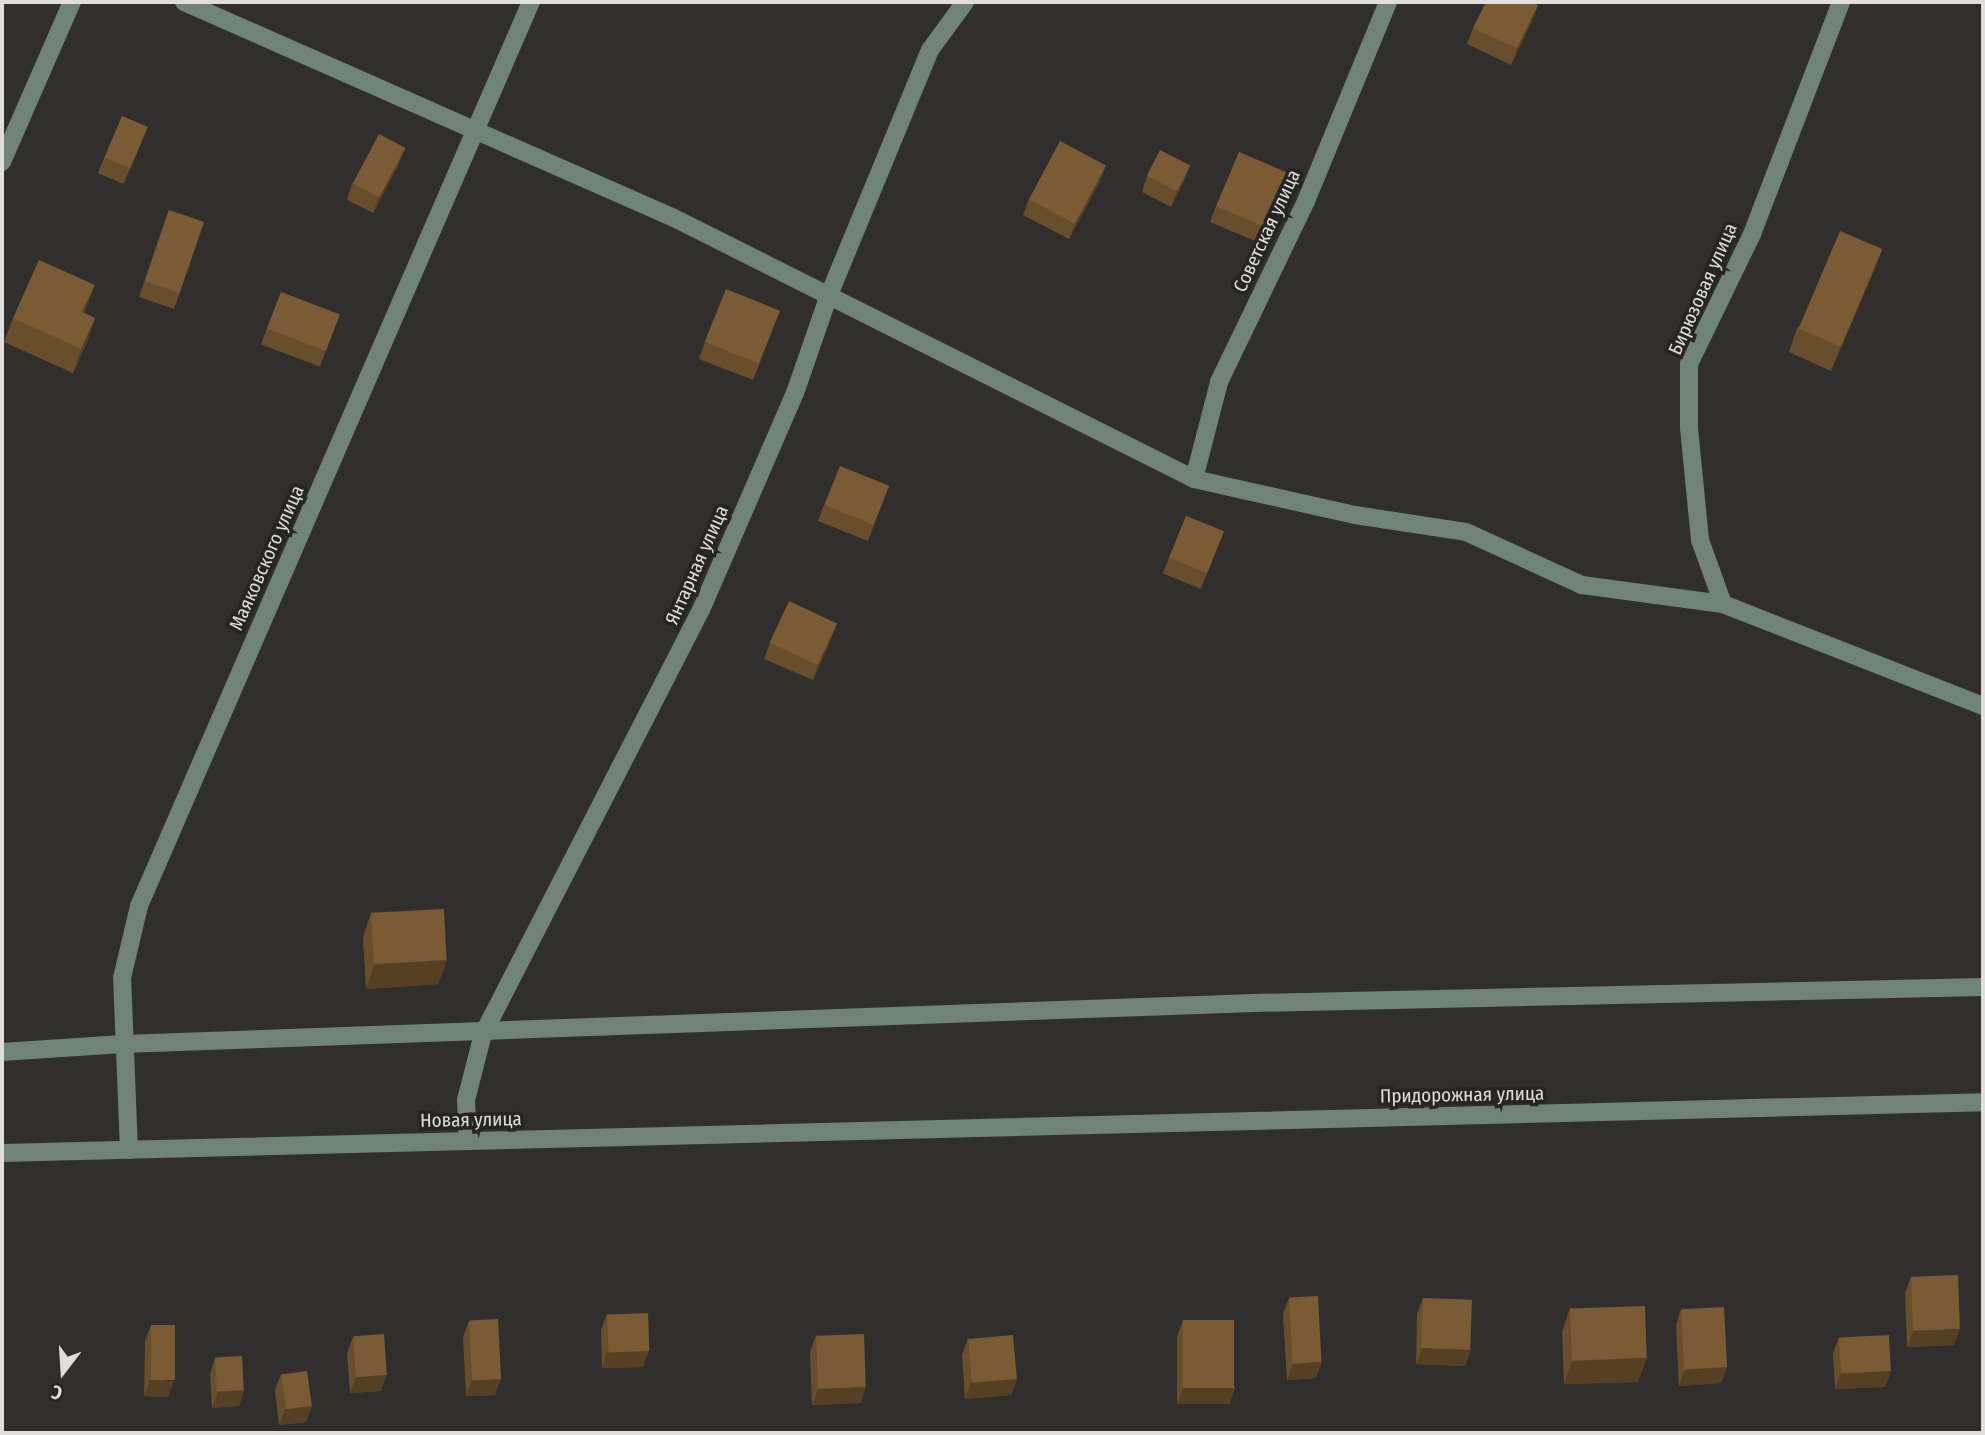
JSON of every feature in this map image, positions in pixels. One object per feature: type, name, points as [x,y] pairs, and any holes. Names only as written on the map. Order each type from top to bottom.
[{"type":"street","points":[[2,162],[72,2]]},
{"type":"street","points":[[184,2],[674,218],[1194,480],[1355,515],[1466,532],[1582,585],[1723,604],[1983,706]]},
{"type":"street","name":"Маяковского улица","points":[[129,1150],[122,978],[139,906],[531,2]]},
{"type":"street","name":"Янтарная улица","points":[[468,1141],[466,1100],[482,1034],[701,610],[795,393],[829,295],[930,50],[965,2]]},
{"type":"street","name":"Советская улица","points":[[1194,480],[1219,382],[1306,201],[1388,2]]},
{"type":"street","name":"Бирюзовая улица","points":[[1723,604],[1700,540],[1689,364],[1752,234],[1841,2]]},
{"type":"street","points":[[2,1052],[123,1044],[482,1034],[1254,1003],[1983,987]]},
{"type":"street","name":"Придорожная улица","points":[[942,1129],[1983,1102]]},
{"type":"street","name":"Новая улица","points":[[2,1153],[942,1129]]},
{"type":"building","points":[[1486,2],[1532,2],[1538,5],[1517,48],[1473,28]]},
{"type":"building","points":[[122,116],[148,127],[130,168],[104,157]]},
{"type":"building","points":[[379,134],[405,148],[379,198],[353,183]]},
{"type":"building","points":[[1060,141],[1106,165],[1075,224],[1029,199]]},
{"type":"building","points":[[1160,150],[1190,165],[1177,191],[1147,176]]},
{"type":"building","points":[[1239,152],[1291,174],[1267,228],[1216,206]]},
{"type":"building","points":[[169,210],[204,222],[180,293],[145,281]]},
{"type":"building","points":[[1840,231],[1882,249],[1841,347],[1799,329]]},
{"type":"building","points":[[39,260],[95,285],[82,312],[95,318],[81,349],[13,318]]},
{"type":"building","points":[[726,289],[780,311],[758,364],[705,342]]},
{"type":"building","points":[[281,292],[340,315],[326,351],[267,328]]},
{"type":"building","points":[[840,466],[889,486],[873,525],[824,505]]},
{"type":"building","points":[[1186,516],[1224,531],[1207,573],[1169,558]]},
{"type":"building","points":[[789,601],[837,623],[818,665],[770,643]]},
{"type":"building","points":[[444,909],[447,960],[374,964],[371,913]]},
{"type":"building","points":[[1958,1275],[1960,1329],[1913,1331],[1911,1277]]},
{"type":"building","points":[[1318,1296],[1321,1362],[1292,1363],[1289,1298]]},
{"type":"building","points":[[1423,1298],[1472,1300],[1470,1350],[1421,1348]]},
{"type":"building","points":[[1645,1306],[1647,1358],[1572,1361],[1570,1309]]},
{"type":"building","points":[[1724,1307],[1727,1367],[1684,1369],[1681,1309]]},
{"type":"building","points":[[648,1313],[649,1351],[608,1352],[607,1314]]},
{"type":"building","points":[[498,1319],[501,1379],[472,1380],[469,1321]]},
{"type":"building","points":[[1183,1320],[1234,1320],[1234,1388],[1183,1388]]},
{"type":"building","points":[[151,1325],[175,1325],[175,1380],[151,1380]]},
{"type":"building","points":[[384,1334],[387,1375],[356,1377],[353,1336]]},
{"type":"building","points":[[864,1334],[866,1387],[818,1389],[816,1336]]},
{"type":"building","points":[[1013,1335],[1017,1379],[972,1383],[968,1339]]},
{"type":"building","points":[[1889,1335],[1891,1371],[1841,1374],[1839,1338]]},
{"type":"building","points":[[242,1356],[244,1390],[217,1391],[215,1357]]},
{"type":"building","points":[[307,1371],[312,1406],[286,1409],[281,1375]]}]
